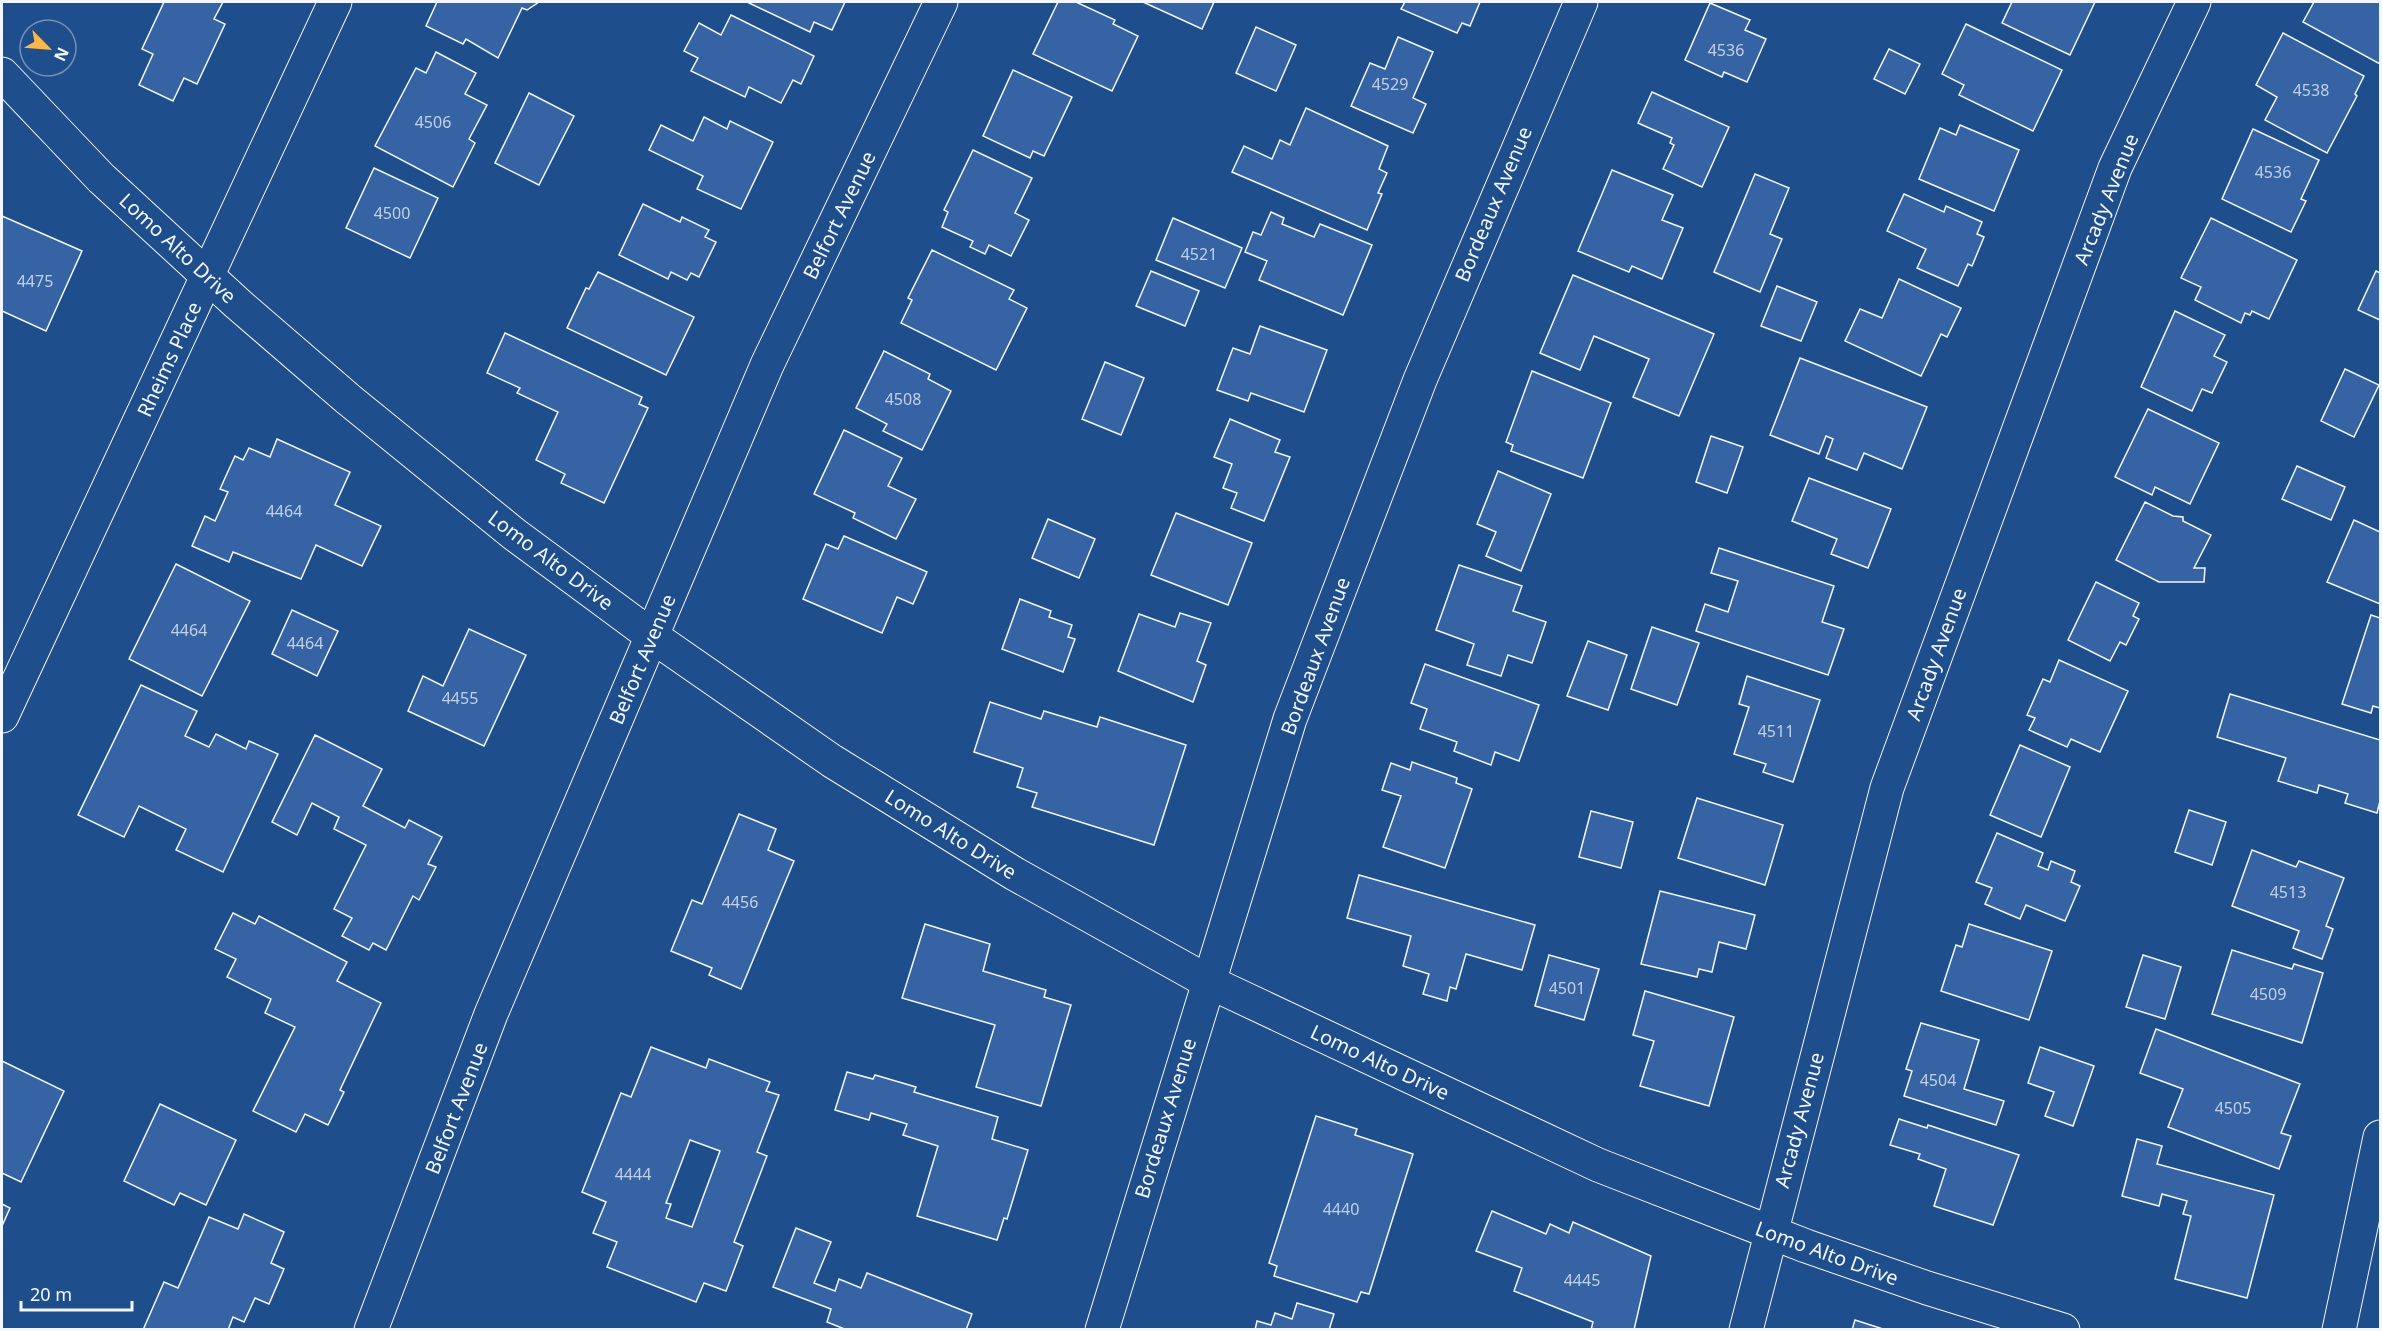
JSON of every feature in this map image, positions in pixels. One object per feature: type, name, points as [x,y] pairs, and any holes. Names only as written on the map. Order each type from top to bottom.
[{"type":"street","name":"Rheims Place","points":[[2,716],[335,2]]},
{"type":"street","name":"Belfort Avenue","points":[[371,1329],[491,1014],[767,365],[941,2]]},
{"type":"street","name":"Bordeaux Avenue","points":[[1102,1329],[1207,981],[1290,719],[1420,380],[1538,96],[1581,2]]},
{"type":"street","name":"Arcady Avenue","points":[[1746,1329],[1769,1233],[1887,788],[2115,168],[2194,2]]},
{"type":"street","name":"Lomo Alto Drive","points":[[2,74],[101,178],[208,276],[348,399],[505,526],[652,636],[832,761],[1015,874],[1207,981],[1598,1165],[1769,1233],[1927,1288],[2062,1329]]},
{"type":"street","points":[[2339,1329],[2380,1137]]},
{"type":"building","points":[[164,2],[223,2],[214,19],[225,24],[197,84],[184,78],[173,101],[139,85],[153,54],[142,49]]},
{"type":"building","points":[[437,2],[539,2],[527,10],[522,8],[498,58],[466,39],[463,44],[426,26]]},
{"type":"building","points":[[747,2],[845,2],[832,30],[814,22],[810,32]]},
{"type":"building","points":[[1058,2],[1076,2],[1115,20],[1113,24],[1138,36],[1112,91],[1033,54]]},
{"type":"building","points":[[1143,2],[1214,2],[1202,29]]},
{"type":"building","points":[[1405,2],[1480,2],[1470,26],[1462,23],[1457,33],[1401,9]]},
{"type":"building","points":[[2012,2],[2095,2],[2070,55],[2002,23]]},
{"type":"building","points":[[2314,2],[2380,2],[2380,64],[2303,22]]},
{"type":"building","points":[[1710,3],[1750,20],[1745,30],[1766,39],[1747,82],[1724,72],[1722,77],[1685,60]]},
{"type":"building","points":[[731,15],[814,56],[801,84],[793,80],[781,103],[749,87],[745,97],[691,71],[698,58],[684,51],[699,23],[721,35]]},
{"type":"building","points":[[1966,24],[2062,70],[2033,131],[1959,95],[1964,85],[1942,74]]},
{"type":"building","points":[[1256,27],[1296,45],[1276,91],[1236,73]]},
{"type":"building","points":[[2283,33],[2364,76],[2355,94],[2357,96],[2327,153],[2265,120],[2277,97],[2256,85]]},
{"type":"building","points":[[1398,37],[1433,52],[1413,98],[1426,104],[1413,133],[1351,106],[1370,63],[1385,69]]},
{"type":"building","points":[[1889,49],[1920,64],[1905,94],[1874,79]]},
{"type":"building","points":[[436,52],[476,73],[465,94],[487,105],[469,139],[475,143],[453,187],[375,146],[416,68],[426,73]]},
{"type":"building","points":[[1013,70],[1072,97],[1044,156],[1033,151],[1030,158],[983,136]]},
{"type":"building","points":[[1652,92],[1729,127],[1702,187],[1663,169],[1674,145],[1670,143],[1672,138],[1638,123]]},
{"type":"building","points":[[529,93],[574,116],[539,185],[495,163]]},
{"type":"building","points":[[1306,108],[1388,146],[1379,169],[1387,173],[1378,193],[1382,194],[1367,230],[1232,172],[1244,146],[1272,159],[1280,140],[1290,145]]},
{"type":"building","points":[[704,117],[727,129],[730,121],[773,142],[741,209],[697,189],[703,176],[649,150],[661,125],[693,141]]},
{"type":"building","points":[[1960,125],[2019,150],[1994,211],[1919,179],[1940,128],[1956,135]]},
{"type":"building","points":[[2253,129],[2319,160],[2301,199],[2306,201],[2291,232],[2222,199]]},
{"type":"building","points":[[973,150],[1032,178],[1015,213],[1029,220],[1011,256],[989,245],[985,254],[970,247],[973,241],[942,227],[948,212],[944,210]]},
{"type":"building","points":[[374,168],[438,198],[410,258],[346,228]]},
{"type":"building","points":[[1612,170],[1673,195],[1662,220],[1683,228],[1662,279],[1632,266],[1629,272],[1578,251]]},
{"type":"building","points":[[1755,174],[1789,188],[1770,234],[1782,239],[1760,292],[1714,272]]},
{"type":"building","points":[[1904,194],[1944,212],[1946,206],[1982,222],[1977,234],[1984,237],[1972,266],[1968,264],[1958,286],[1917,268],[1926,249],[1887,231]]},
{"type":"building","points":[[643,204],[680,222],[682,217],[709,230],[705,237],[716,242],[699,277],[691,273],[687,280],[671,272],[668,279],[619,255]]},
{"type":"building","points":[[1271,212],[1284,218],[1282,224],[1314,237],[1320,224],[1372,245],[1343,315],[1259,280],[1267,261],[1245,252],[1253,232],[1261,235]]},
{"type":"building","points":[[2,216],[82,251],[46,331],[2,311]]},
{"type":"building","points":[[1173,218],[1242,248],[1225,288],[1156,260]]},
{"type":"building","points":[[2211,218],[2297,260],[2269,319],[2252,311],[2250,315],[2245,313],[2241,323],[2195,300],[2201,287],[2181,278]]},
{"type":"building","points":[[932,250],[1014,290],[1009,299],[1027,308],[996,370],[901,323],[912,300],[908,298]]},
{"type":"building","points":[[1151,271],[1199,291],[1185,326],[1136,306]]},
{"type":"building","points":[[2376,271],[2380,273],[2380,320],[2358,310]]},
{"type":"building","points":[[598,272],[694,317],[666,375],[567,328],[586,288],[589,289]]},
{"type":"building","points":[[1573,275],[1714,334],[1679,416],[1633,397],[1649,359],[1594,336],[1580,370],[1540,353]]},
{"type":"building","points":[[1899,279],[1961,308],[1947,337],[1941,334],[1921,376],[1845,341],[1860,309],[1882,318]]},
{"type":"building","points":[[1777,286],[1817,302],[1801,341],[1761,326]]},
{"type":"building","points":[[2175,311],[2225,335],[2214,356],[2227,362],[2212,393],[2202,389],[2192,411],[2141,387]]},
{"type":"building","points":[[1260,326],[1327,350],[1304,412],[1251,393],[1248,401],[1217,390],[1233,348],[1250,354]]},
{"type":"building","points":[[505,333],[642,397],[639,404],[648,408],[604,503],[561,483],[565,474],[536,460],[558,412],[517,393],[520,388],[487,373]]},
{"type":"building","points":[[884,351],[930,374],[928,379],[951,391],[922,450],[883,431],[887,424],[856,408]]},
{"type":"building","points":[[1800,358],[1927,407],[1902,469],[1864,453],[1857,470],[1826,458],[1833,439],[1826,436],[1819,454],[1770,435]]},
{"type":"building","points":[[1105,362],[1144,378],[1121,435],[1082,419]]},
{"type":"building","points":[[2345,369],[2379,385],[2354,437],[2321,421]]},
{"type":"building","points":[[1532,371],[1611,403],[1583,478],[1511,451],[1513,445],[1506,442]]},
{"type":"building","points":[[2148,409],[2219,443],[2190,504],[2155,487],[2152,495],[2115,477]]},
{"type":"building","points":[[1230,419],[1280,440],[1275,452],[1290,457],[1264,521],[1231,508],[1237,493],[1223,488],[1232,464],[1214,457]]},
{"type":"building","points":[[844,430],[902,458],[888,486],[916,499],[896,539],[853,518],[855,513],[814,494]]},
{"type":"building","points":[[1711,436],[1743,447],[1727,493],[1696,482]]},
{"type":"building","points":[[277,439],[350,472],[335,505],[381,526],[362,566],[316,545],[301,579],[233,552],[229,562],[192,546],[205,516],[215,521],[228,492],[220,489],[235,456],[243,460],[249,448],[270,457]]},
{"type":"building","points":[[2297,466],[2345,487],[2331,520],[2282,499]]},
{"type":"building","points":[[1498,471],[1551,494],[1521,571],[1486,556],[1496,532],[1477,524]]},
{"type":"building","points":[[1809,478],[1891,509],[1868,568],[1831,554],[1837,539],[1792,521]]},
{"type":"building","points":[[2145,502],[2173,516],[2183,517],[2183,521],[2211,535],[2194,568],[2205,568],[2204,582],[2159,582],[2116,560]]},
{"type":"building","points":[[1176,513],[1252,543],[1228,605],[1151,575]]},
{"type":"building","points":[[1048,519],[1095,539],[1079,578],[1032,558]]},
{"type":"building","points":[[2354,520],[2380,532],[2380,604],[2327,582]]},
{"type":"building","points":[[844,536],[927,572],[913,604],[897,597],[882,633],[803,599],[826,544],[838,549]]},
{"type":"building","points":[[1719,548],[1834,586],[1822,622],[1844,629],[1828,675],[1696,631],[1705,604],[1728,612],[1738,581],[1711,573]]},
{"type":"building","points":[[176,564],[250,601],[202,696],[129,659]]},
{"type":"building","points":[[1459,565],[1522,586],[1513,611],[1546,622],[1532,663],[1508,655],[1501,676],[1467,665],[1474,644],[1436,630]]},
{"type":"building","points":[[2096,582],[2139,603],[2133,616],[2139,619],[2126,645],[2120,642],[2110,661],[2068,640]]},
{"type":"building","points":[[1020,599],[1051,611],[1049,617],[1072,625],[1068,637],[1075,639],[1063,672],[1002,649]]},
{"type":"building","points":[[292,610],[338,631],[317,676],[272,654]]},
{"type":"building","points":[[1180,613],[1211,623],[1197,661],[1206,665],[1193,702],[1118,671],[1139,614],[1175,627]]},
{"type":"building","points":[[2371,615],[2380,618],[2380,708],[2373,706],[2371,713],[2342,704]]},
{"type":"building","points":[[1652,627],[1699,643],[1677,705],[1631,689]]},
{"type":"building","points":[[469,629],[526,655],[484,746],[408,711],[423,676],[443,686]]},
{"type":"building","points":[[1588,641],[1627,655],[1608,710],[1567,696]]},
{"type":"building","points":[[2059,660],[2128,691],[2100,752],[2071,739],[2067,747],[2029,730],[2035,718],[2027,715],[2043,679],[2050,682]]},
{"type":"building","points":[[1425,664],[1539,705],[1519,761],[1495,752],[1491,765],[1454,751],[1457,742],[1420,729],[1427,709],[1411,703]]},
{"type":"building","points":[[1747,676],[1820,700],[1793,782],[1763,772],[1766,764],[1734,754],[1749,707],[1739,704]]},
{"type":"building","points":[[141,685],[197,711],[185,736],[209,747],[216,734],[246,749],[249,741],[278,754],[223,872],[176,850],[186,829],[139,806],[124,837],[78,815]]},
{"type":"building","points":[[2230,694],[2380,740],[2380,801],[2377,813],[2345,803],[2348,794],[2319,785],[2317,793],[2278,781],[2286,758],[2217,737]]},
{"type":"building","points":[[990,702],[1041,719],[1044,711],[1097,727],[1100,717],[1186,745],[1154,845],[1032,807],[1037,793],[1017,787],[1023,768],[974,752]]},
{"type":"building","points":[[315,735],[382,769],[363,806],[405,828],[409,820],[442,837],[428,864],[436,867],[419,900],[413,896],[386,950],[373,943],[369,950],[342,936],[352,918],[334,909],[366,845],[334,829],[339,817],[312,803],[297,835],[272,822]]},
{"type":"building","points":[[2020,745],[2070,767],[2041,837],[1990,815]]},
{"type":"building","points":[[1412,762],[1457,778],[1456,783],[1472,789],[1445,868],[1383,847],[1401,796],[1382,790],[1391,763],[1410,770]]},
{"type":"building","points":[[1697,798],[1783,825],[1765,885],[1678,858]]},
{"type":"building","points":[[2189,810],[2226,822],[2212,865],[2175,852]]},
{"type":"building","points":[[1591,811],[1633,822],[1621,868],[1579,857]]},
{"type":"building","points":[[739,814],[776,829],[768,850],[794,861],[741,989],[709,975],[712,968],[671,951],[692,900],[702,904]]},
{"type":"building","points":[[1997,833],[2043,853],[2038,866],[2048,870],[2051,861],[2075,871],[2071,882],[2080,886],[2065,921],[2026,905],[2020,919],[1985,904],[1992,888],[1976,882]]},
{"type":"building","points":[[2252,850],[2296,867],[2299,861],[2344,878],[2326,926],[2333,929],[2322,959],[2293,948],[2299,931],[2232,906]]},
{"type":"building","points":[[1359,875],[1535,925],[1522,970],[1466,954],[1456,989],[1450,987],[1447,1001],[1423,994],[1429,974],[1403,966],[1411,936],[1347,918]]},
{"type":"building","points":[[1660,891],[1755,915],[1746,949],[1719,942],[1712,972],[1699,969],[1697,977],[1641,964]]},
{"type":"building","points":[[233,913],[255,924],[259,916],[347,962],[337,981],[381,1003],[340,1090],[344,1092],[328,1125],[305,1114],[296,1132],[253,1111],[295,1027],[265,1013],[271,999],[227,977],[236,959],[215,949]]},
{"type":"building","points":[[925,924],[990,944],[983,971],[1046,990],[1044,997],[1071,1005],[1041,1106],[976,1087],[995,1025],[902,998]]},
{"type":"building","points":[[1969,924],[2052,951],[2029,1020],[1941,991],[1956,945],[1962,947]]},
{"type":"building","points":[[2232,950],[2292,969],[2294,964],[2323,973],[2302,1043],[2212,1014]]},
{"type":"building","points":[[1549,955],[1599,969],[1584,1020],[1535,1006]]},
{"type":"building","points":[[2143,955],[2181,967],[2165,1019],[2126,1007]]},
{"type":"building","points":[[1645,991],[1734,1017],[1709,1106],[1640,1086],[1654,1041],[1633,1035]]},
{"type":"building","points":[[1921,1023],[1979,1040],[1964,1089],[2004,1101],[1996,1125],[1904,1096],[1912,1071],[1906,1069]]},
{"type":"building","points":[[2156,1029],[2300,1084],[2281,1133],[2291,1136],[2279,1169],[2168,1127],[2183,1089],[2140,1073]]},
{"type":"building","points":[[651,1047],[706,1068],[709,1059],[770,1082],[766,1091],[779,1095],[757,1152],[767,1156],[734,1242],[743,1246],[726,1291],[704,1283],[696,1302],[607,1267],[617,1242],[593,1233],[606,1202],[582,1192],[621,1093],[631,1097]],"holes":[[[690,1140],[720,1151],[692,1227],[666,1218],[671,1204],[666,1203]]]},
{"type":"building","points":[[2040,1047],[2094,1066],[2073,1126],[2045,1116],[2054,1092],[2028,1083]]},
{"type":"building","points":[[2,1061],[64,1091],[21,1182],[2,1173]]},
{"type":"building","points":[[847,1072],[873,1079],[875,1075],[916,1087],[914,1092],[998,1117],[992,1139],[1028,1150],[1007,1219],[1004,1218],[997,1240],[917,1216],[938,1146],[903,1135],[907,1124],[871,1113],[869,1120],[835,1110]]},
{"type":"building","points":[[160,1104],[236,1140],[206,1205],[180,1193],[174,1205],[124,1181]]},
{"type":"building","points":[[1316,1116],[1357,1129],[1355,1135],[1413,1154],[1369,1294],[1361,1292],[1357,1302],[1274,1276],[1277,1266],[1269,1263]]},
{"type":"building","points":[[1899,1119],[1927,1128],[1928,1125],[2019,1155],[1993,1225],[1934,1206],[1946,1169],[1918,1159],[1920,1154],[1890,1145]]},
{"type":"building","points":[[2137,1139],[2162,1146],[2157,1164],[2274,1195],[2247,1298],[2175,1279],[2191,1216],[2183,1214],[2187,1201],[2162,1194],[2159,1206],[2122,1196]]},
{"type":"building","points":[[2,1204],[10,1208],[2,1226]]},
{"type":"building","points":[[1492,1211],[1546,1234],[1550,1224],[1569,1233],[1573,1222],[1651,1256],[1634,1330],[1591,1330],[1593,1322],[1514,1291],[1522,1268],[1476,1251]]},
{"type":"building","points":[[244,1214],[284,1232],[271,1263],[284,1269],[269,1304],[255,1298],[244,1322],[233,1317],[228,1330],[143,1330],[164,1282],[178,1288],[209,1217],[238,1229]]},
{"type":"building","points":[[796,1228],[831,1242],[814,1283],[835,1291],[839,1279],[861,1288],[867,1273],[972,1314],[966,1330],[847,1330],[827,1322],[831,1309],[773,1287]]},
{"type":"building","points":[[1297,1303],[1334,1314],[1329,1330],[1255,1330],[1257,1321],[1271,1325],[1275,1313],[1292,1319]]},
{"type":"building","points":[[1855,1320],[1886,1330],[1852,1330]]}]
